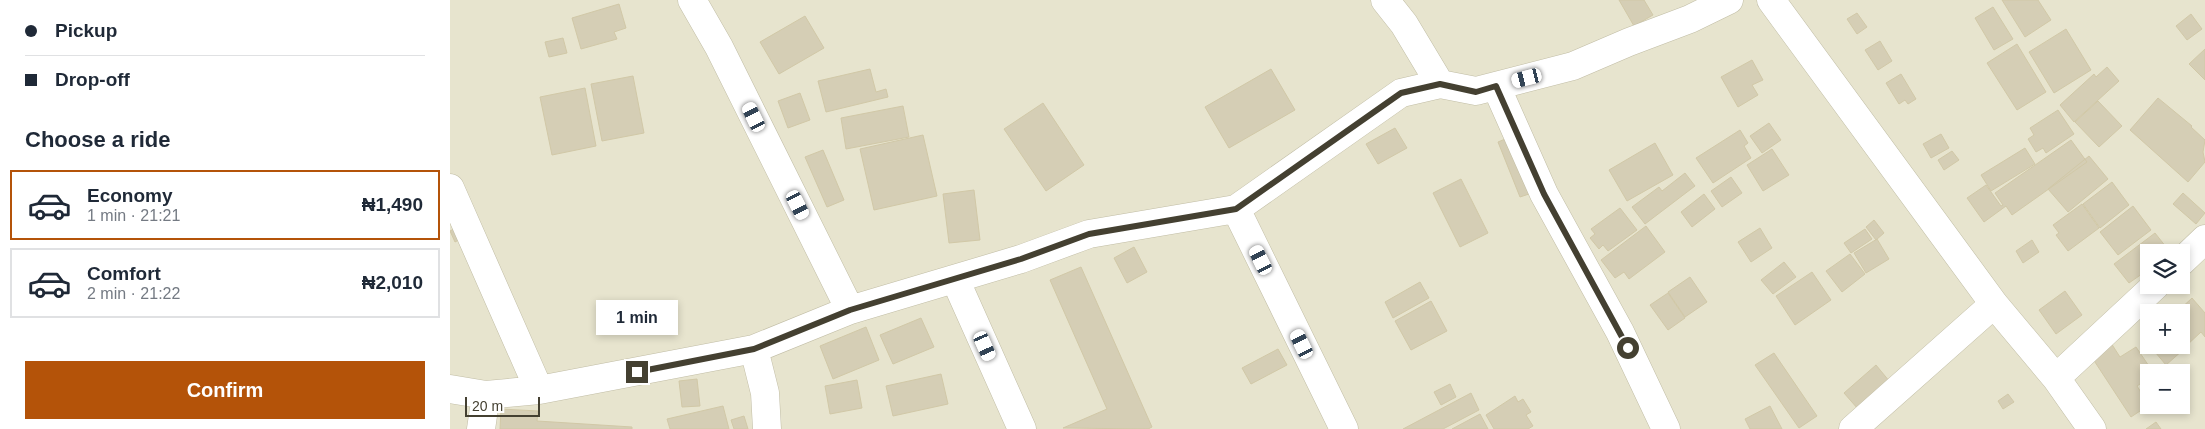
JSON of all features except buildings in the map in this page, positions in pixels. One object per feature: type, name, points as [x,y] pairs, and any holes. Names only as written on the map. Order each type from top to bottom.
[{"type":"street","points":[[692,0],[719,47],[850,310]]},
{"type":"street","points":[[1385,0],[1404,24],[1440,84]]},
{"type":"street","points":[[450,388],[486,395],[539,390],[754,349],[850,310],[1021,259],[1089,234],[1236,209],[1401,93],[1440,84],[1476,92],[1573,66],[1628,42],[1690,19],[1729,0]]},
{"type":"street","points":[[1772,0],[1994,304],[2056,378],[2092,429]]},
{"type":"street","points":[[1496,86],[1544,194],[1620,332],[1666,429]]},
{"type":"street","points":[[450,188],[539,390]]},
{"type":"street","points":[[1236,209],[1344,429]]},
{"type":"street","points":[[2190,253],[2205,239]]},
{"type":"street","points":[[954,279],[1022,429]]},
{"type":"street","points":[[2056,378],[2146,294]]},
{"type":"street","points":[[1853,429],[1994,304]]},
{"type":"street","points":[[754,349],[765,393],[767,429]]},
{"type":"street","points":[[481,429],[486,395]]},
{"type":"shaded area","points":[[450,0],[2205,0],[2205,429],[450,429]]},
{"type":"route","points":[[637,372],[754,349],[850,310],[1021,259],[1089,234],[1236,209],[1401,93],[1440,84],[1476,92],[1496,86],[1544,194],[1628,348]]}]
